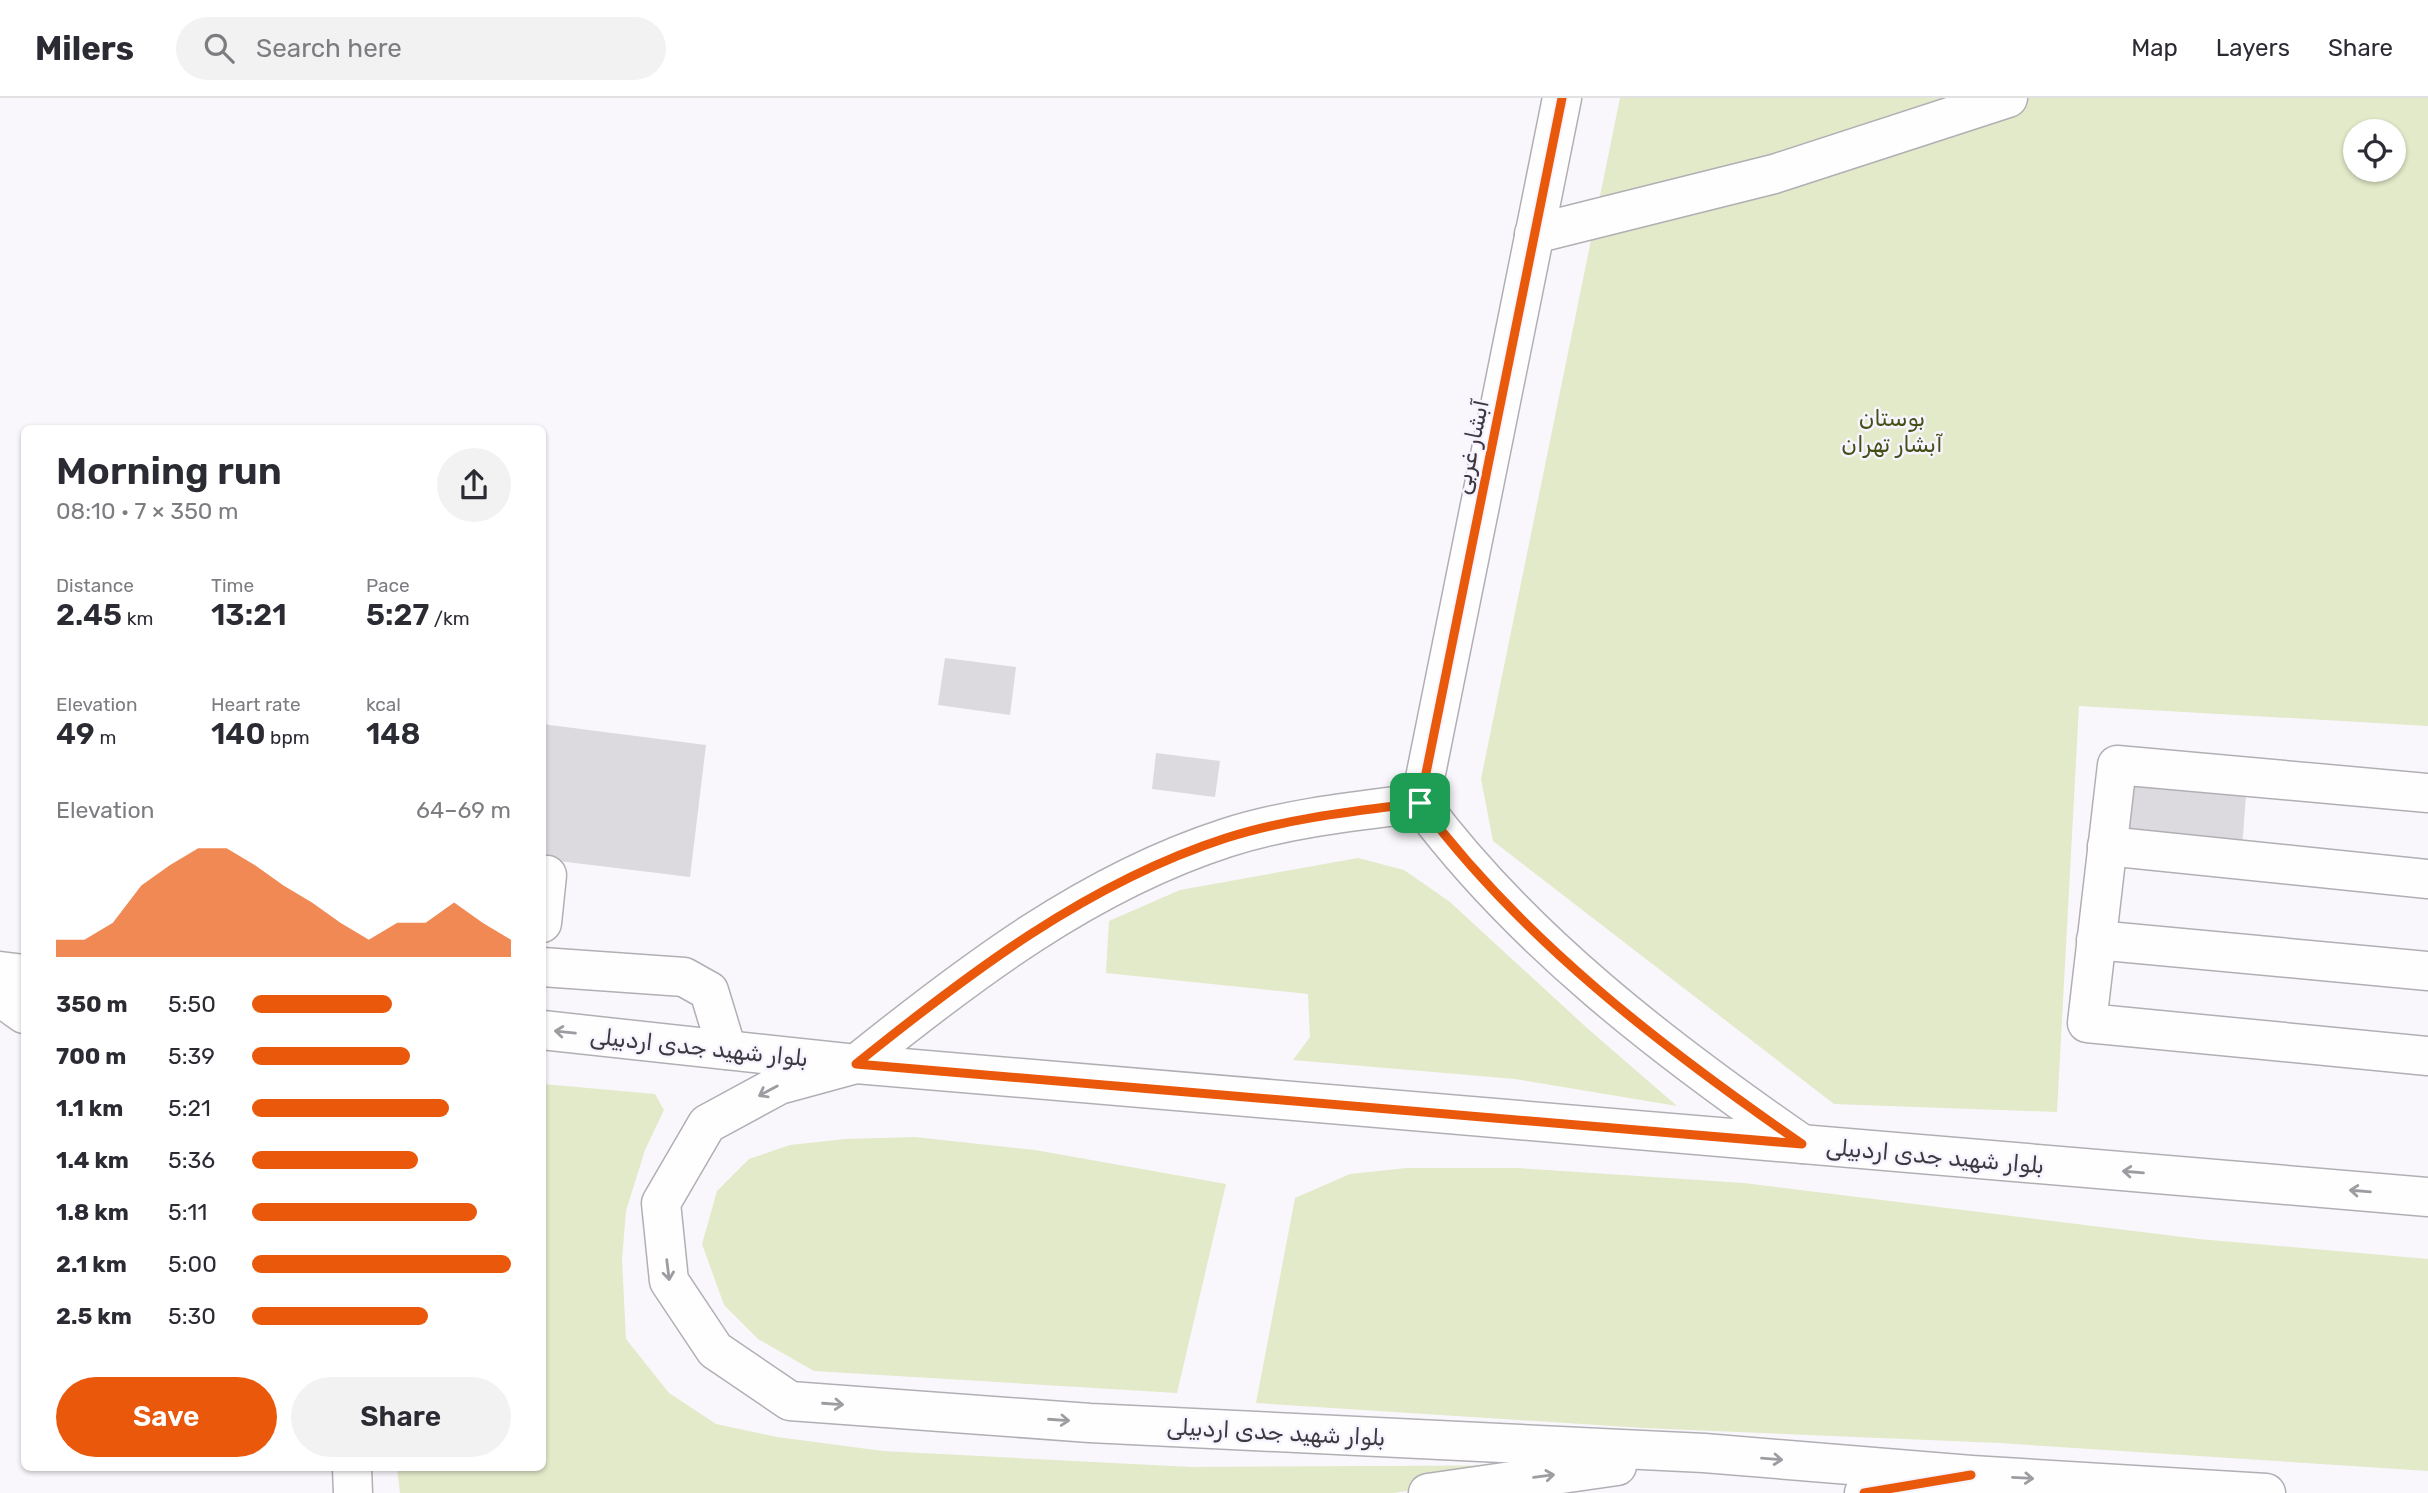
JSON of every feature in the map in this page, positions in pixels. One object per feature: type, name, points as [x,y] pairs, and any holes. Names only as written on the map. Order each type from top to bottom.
[{"type":"main road","name":"آبشار غربی","points":[[1420,803],[1562,98]]},
{"type":"main road","points":[[1534,234],[1774,174],[2008,98]]},
{"type":"main road","points":[[2428,793],[2117,765],[2087,1023],[2428,1056]]},
{"type":"main road","points":[[856,1064],[938,998],[1039,929],[1109,887],[1227,838],[1339,813],[1420,803],[1457,853],[1536,935],[1724,1090],[1802,1144]]},
{"type":"main road","points":[[2107,846],[2428,879]]},
{"type":"main road","points":[[546,885],[547,875]]},
{"type":"main road","points":[[2096,940],[2428,971]]},
{"type":"main road","points":[[546,967],[684,977],[709,991],[727,1050]]},
{"type":"main road","points":[[0,971],[21,974]]},
{"type":"main road","points":[[0,998],[21,1012]]},
{"type":"main road","name":"بلوار شهید جدی اردبیلی","points":[[546,1030],[856,1064],[2428,1197]]},
{"type":"main road","name":"بلوار شهید جدی اردبیلی","points":[[856,1064],[779,1085],[707,1124],[661,1203],[669,1281],[715,1350],[790,1401],[1090,1423],[1704,1453],[1971,1475],[2266,1493]]},
{"type":"main road","points":[[1428,1493],[1704,1453]]},
{"type":"main road","points":[[352,1471],[353,1493]]},
{"type":"main road","points":[[1864,1493],[1971,1475]]},
{"type":"green space","name":"بوستان آبشار تهران","points":[[1620,98],[2428,98],[2428,726],[2079,706],[2057,1112],[1834,1104],[1493,841],[1481,779]]},
{"type":"green space","points":[[1358,858],[1404,870],[1450,902],[1587,1028],[1677,1106],[1515,1079],[1293,1060],[1310,1037],[1308,994],[1106,973],[1109,921],[1180,890]]},
{"type":"green space","points":[[546,1084],[655,1094],[664,1110],[645,1150],[626,1211],[622,1260],[626,1339],[669,1393],[716,1424],[777,1437],[883,1451],[1191,1467],[1559,1465],[1394,1493],[400,1493],[397,1471],[546,1471]]},
{"type":"green space","points":[[915,1137],[1035,1150],[1226,1184],[1177,1393],[814,1371],[758,1339],[724,1305],[702,1244],[717,1191],[749,1159],[790,1145],[845,1139]]},
{"type":"green space","points":[[1407,1168],[1517,1168],[1744,1183],[2199,1239],[2428,1259],[2428,1471],[1999,1443],[1643,1428],[1256,1403],[1295,1198],[1350,1174]]},
{"type":"building","points":[[945,658],[1016,667],[1010,715],[938,705]]},
{"type":"building","points":[[546,725],[706,745],[690,877],[546,859]]},
{"type":"building","points":[[1156,753],[1220,761],[1215,797],[1152,789]]},
{"type":"building","points":[[2120,772],[2247,783],[2242,848],[2115,838]]},
{"type":"cycle path","points":[[1420,803],[1562,98]]},
{"type":"cycle path","points":[[1420,803],[1503,901],[1597,989],[1698,1069],[1802,1144]]},
{"type":"cycle path","points":[[856,1064],[986,964],[1078,905],[1125,880],[1175,857],[1250,831],[1322,816],[1420,803]]},
{"type":"cycle path","points":[[1864,1493],[1971,1475]]},
{"type":"route","points":[[1420,803],[1457,853],[1536,935],[1724,1090],[1802,1144],[856,1064],[938,998],[1039,929],[1109,887],[1227,838],[1339,813],[1420,803]]}]
